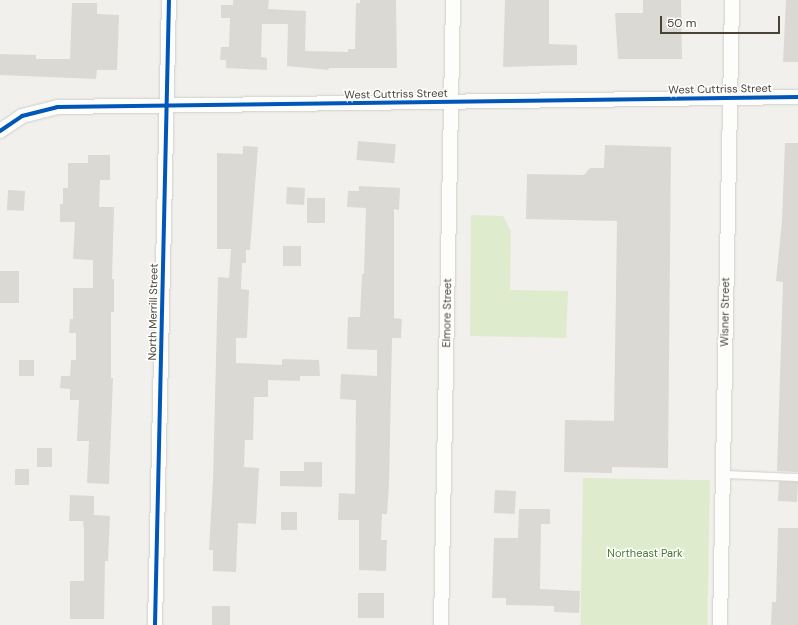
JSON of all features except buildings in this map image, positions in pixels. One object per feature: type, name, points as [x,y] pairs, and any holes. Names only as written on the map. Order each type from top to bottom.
[{"type":"street","name":"North Merrill Street","points":[[155,625],[169,0]]},
{"type":"street","name":"Elmore Street","points":[[440,625],[453,0]]},
{"type":"street","name":"Wisner Street","points":[[720,625],[732,0]]},
{"type":"street","name":"West Cuttriss Street","points":[[0,132],[22,116],[57,107],[451,103],[798,97]]},
{"type":"lane","points":[[723,474],[798,477]]},
{"type":"green space","points":[[471,215],[503,216],[511,231],[510,290],[568,291],[566,338],[470,336]]},
{"type":"green space","name":"Northeast Park","points":[[583,478],[710,480],[707,625],[580,625]]},
{"type":"cycle path","points":[[155,625],[169,0]]},
{"type":"cycle path","points":[[0,131],[22,116],[57,107],[798,97]]}]
